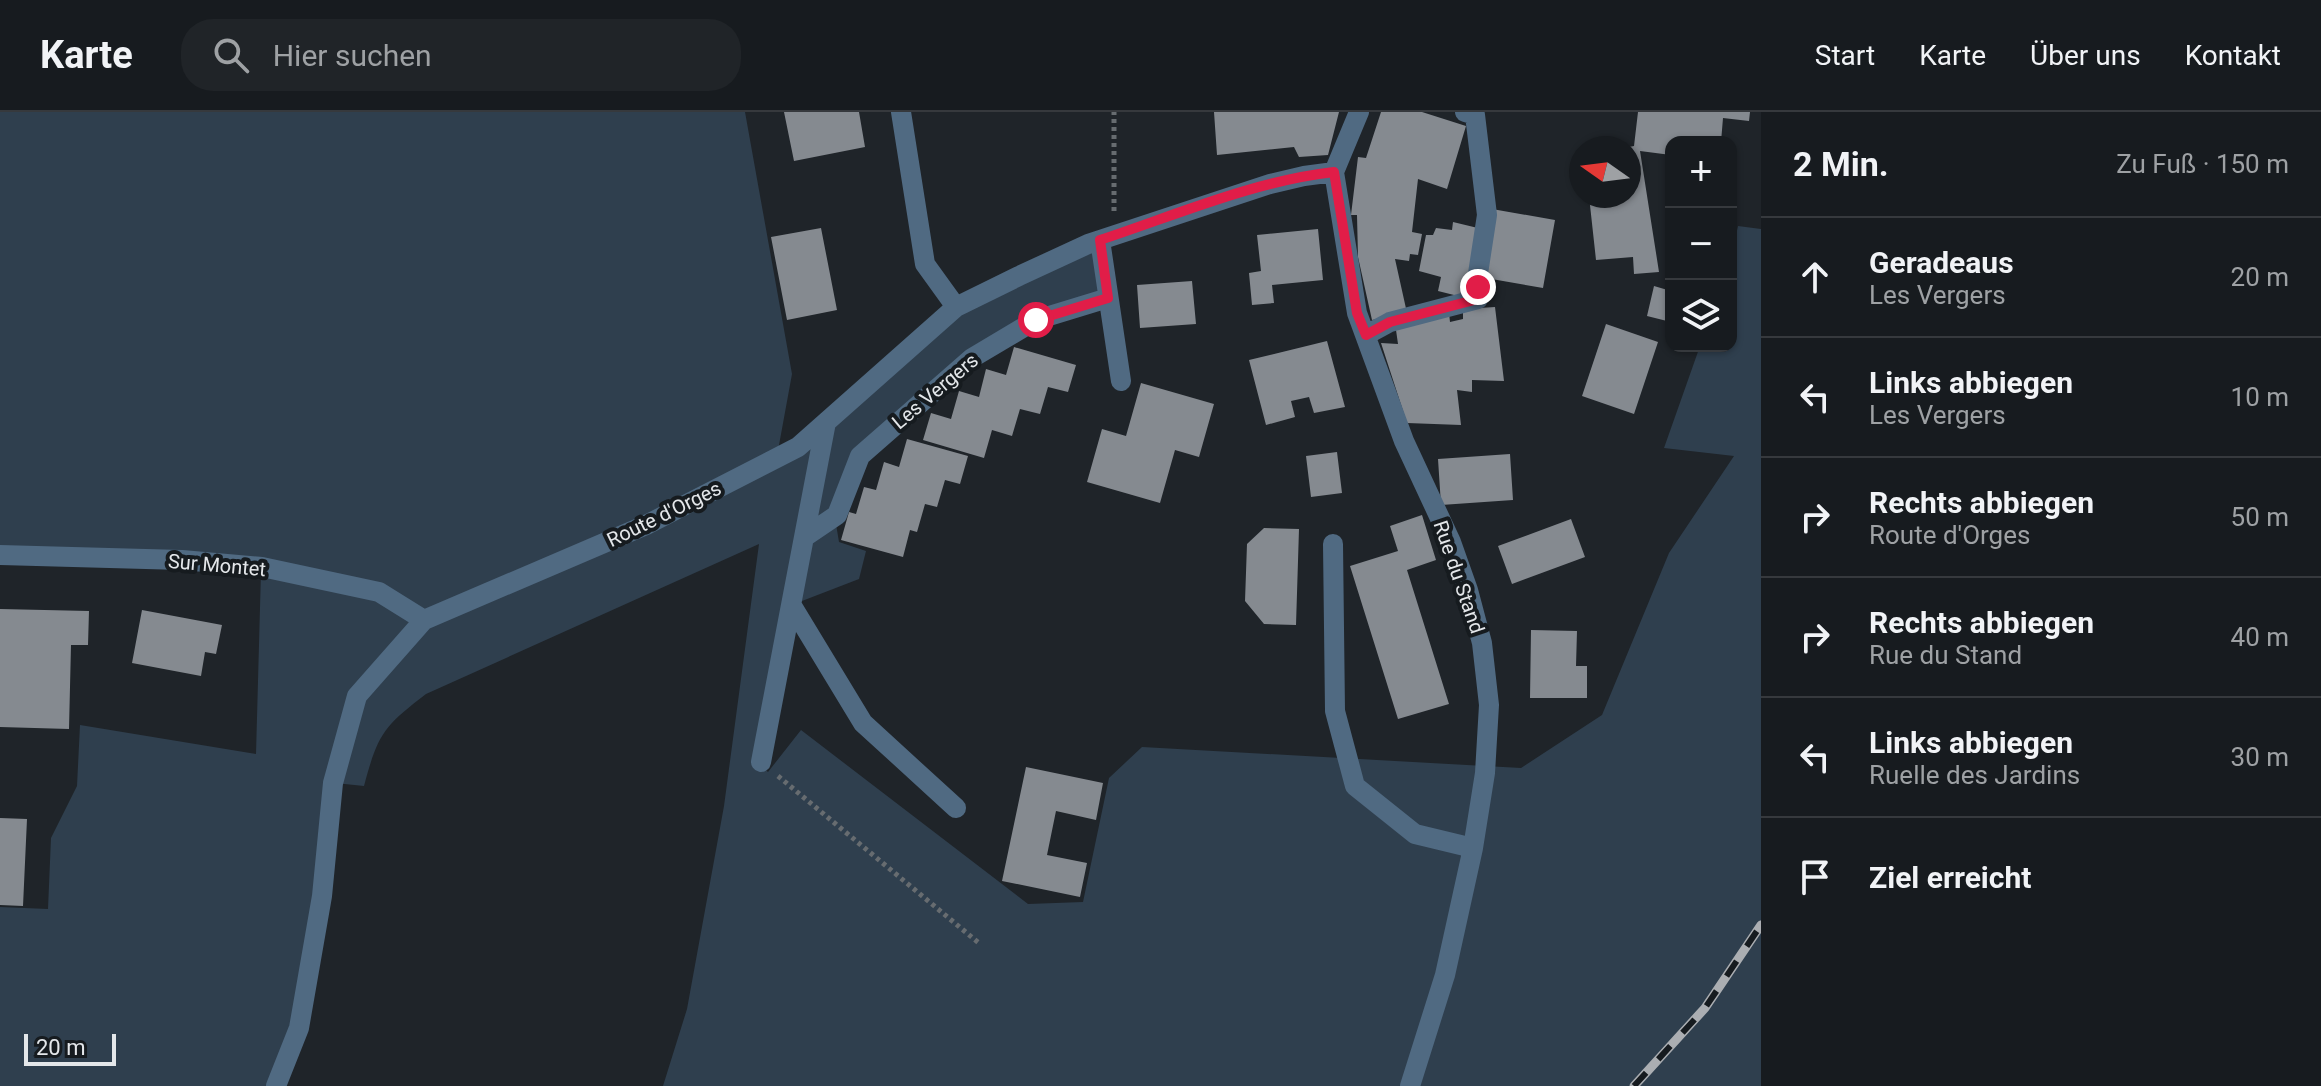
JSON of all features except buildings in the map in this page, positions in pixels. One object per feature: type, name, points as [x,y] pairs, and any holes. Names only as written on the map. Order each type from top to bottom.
[{"type":"street","points":[[901,112],[925,264],[956,307]]},
{"type":"street","points":[[1334,172],[1359,112]]},
{"type":"street","points":[[1366,335],[1390,322],[1478,299],[1477,280],[1487,215],[1475,115],[1465,112]]},
{"type":"street","name":"Route d'Orges","points":[[276,1086],[299,1028],[322,896],[333,783],[357,696],[424,620],[646,525],[798,447],[956,307],[1033,269],[1107,238],[1270,184],[1334,172]]},
{"type":"street","name":"Rue du Stand","points":[[1334,172],[1357,313],[1404,441],[1451,542],[1468,590],[1482,643],[1489,705],[1485,773],[1473,848],[1445,975],[1410,1086]]},
{"type":"street","points":[[1107,238],[1108,298],[1121,381]]},
{"type":"street","name":"Les Vergers","points":[[806,536],[837,515],[860,456],[972,358],[1036,320],[1108,298]]},
{"type":"street","points":[[761,762],[826,422]]},
{"type":"street","points":[[1333,544],[1335,711],[1355,786],[1415,834],[1473,848]]},
{"type":"street","name":"Sur Montet","points":[[0,555],[182,560],[262,567],[379,592],[424,620]]},
{"type":"street","points":[[792,606],[863,723],[956,808]]},
{"type":"path","points":[[1107,238],[1114,112]]},
{"type":"path","points":[[761,762],[980,944]]},
{"type":"shaded area","points":[[0,112],[745,112],[792,374],[777,456],[426,617],[262,565],[0,553]]},
{"type":"shaded area","points":[[1738,226],[1761,229],[1761,1086],[663,1086],[687,1009],[724,806],[759,544],[426,694],[384,733],[364,786],[335,783],[359,697],[426,621],[800,451],[962,312],[1097,244],[1104,295],[1035,316],[856,451],[834,512],[839,542],[866,551],[859,579],[789,606],[758,763],[768,772],[801,730],[1028,904],[1083,902],[1109,778],[1142,747],[1521,768],[1602,715],[1669,553],[1734,456],[1664,448],[1698,352],[1737,352]]},
{"type":"shaded area","points":[[261,571],[378,595],[421,620],[354,695],[297,1027],[273,1086],[0,1086],[0,907],[48,909],[51,838],[77,786],[80,725],[256,754]]},
{"type":"railway","points":[[1634,1086],[1705,1008],[1761,925]]},
{"type":"route","points":[[1036,320],[1108,298],[1100,240],[1270,184],[1334,172],[1357,313],[1366,335],[1390,322],[1478,299],[1478,287]]}]
